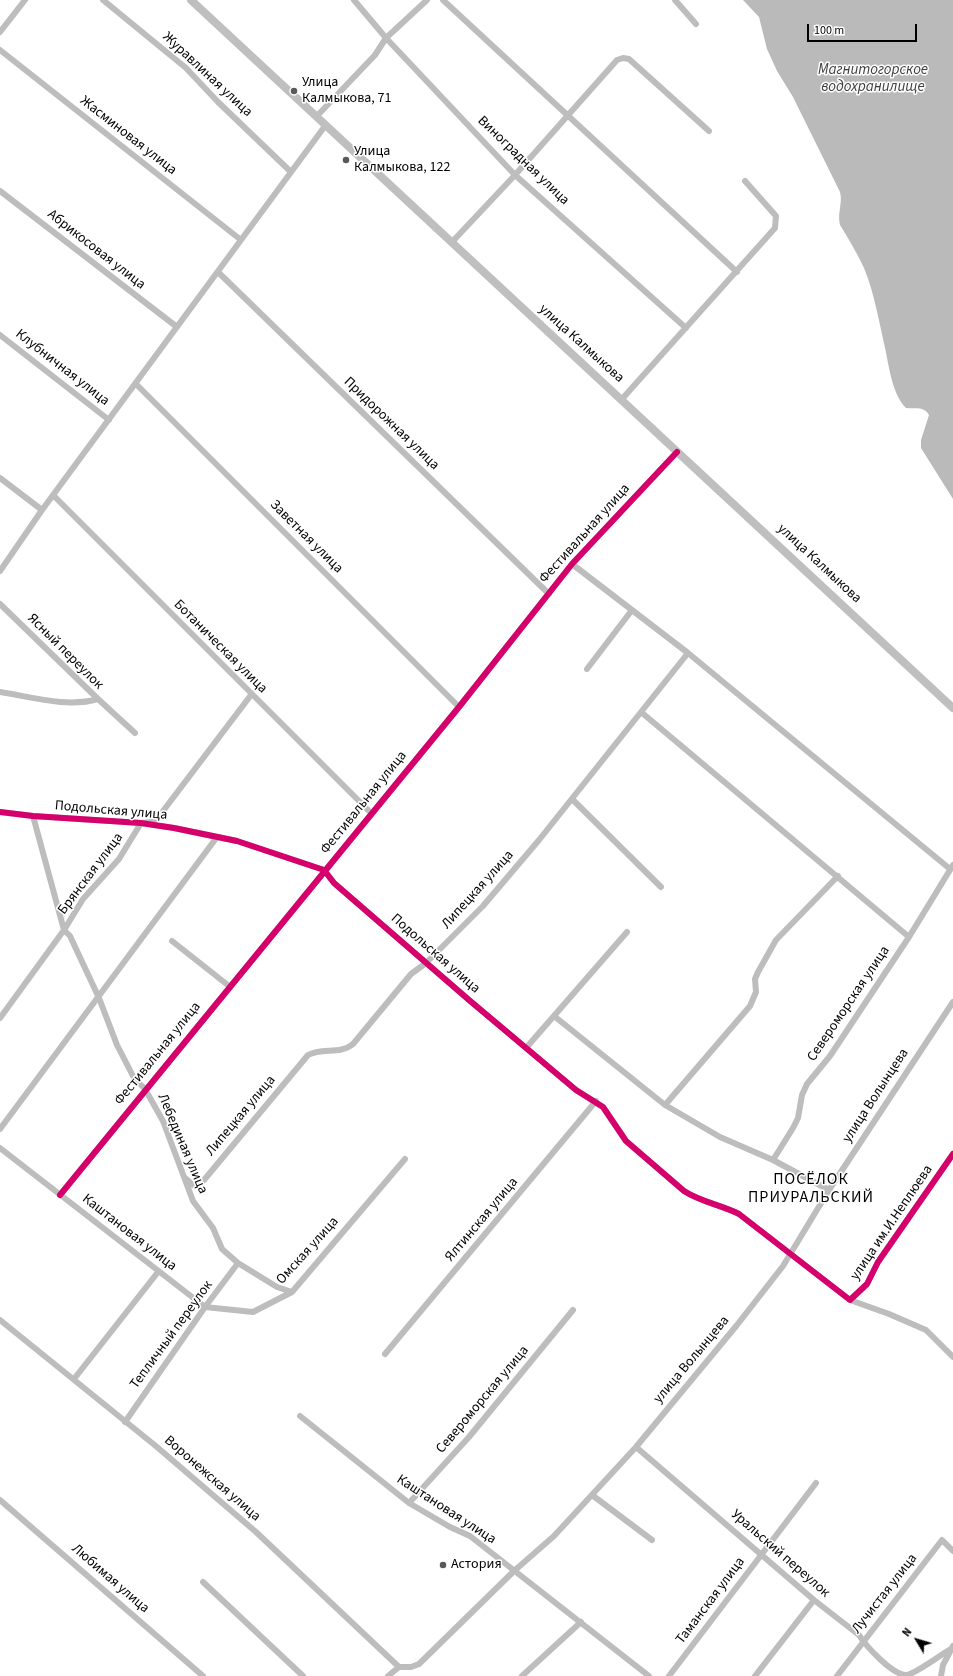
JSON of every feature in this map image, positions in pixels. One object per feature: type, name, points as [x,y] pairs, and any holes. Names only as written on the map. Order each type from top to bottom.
[{"type":"main road","name":"улица Калмыкова","points":[[191,0],[953,708]]},
{"type":"street","points":[[0,32],[25,0]]},
{"type":"street","name":"Журавлиная улица","points":[[103,0],[186,68],[218,102],[291,172]]},
{"type":"street","name":"Виноградная улица","points":[[354,0],[386,38],[515,175],[686,328]]},
{"type":"street","points":[[316,117],[371,60],[386,38],[427,0]]},
{"type":"street","points":[[443,0],[737,272]]},
{"type":"street","points":[[675,0],[696,24]]},
{"type":"street","name":"Жасминовая улица","points":[[0,50],[241,240]]},
{"type":"street","points":[[452,241],[515,175],[616,60],[623,58],[629,59],[709,131]]},
{"type":"street","points":[[0,571],[42,510],[325,126]]},
{"type":"street","points":[[622,399],[775,228],[777,221],[773,212],[745,180]]},
{"type":"street","name":"Абрикосовая улица","points":[[0,191],[177,327]]},
{"type":"street","name":"Придорожная улица","points":[[218,272],[549,594]]},
{"type":"street","name":"Клубничная улица","points":[[0,336],[109,420]]},
{"type":"street","name":"Заветная улица","points":[[136,384],[459,707]]},
{"type":"street","name":"Фестивальная улица","points":[[60,1195],[229,986],[459,707],[572,564],[677,452]]},
{"type":"street","points":[[0,478],[42,510]]},
{"type":"street","name":"Ботаническая улица","points":[[53,495],[371,814]]},
{"type":"street","points":[[572,564],[688,653],[952,867]]},
{"type":"street","name":"Ясный переулок","points":[[0,604],[98,699],[86,703],[65,702],[0,692]]},
{"type":"street","points":[[586,669],[632,610]]},
{"type":"street","name":"Липецкая улица","points":[[184,1177],[193,1185],[200,1184],[308,1055],[316,1052],[348,1048],[411,974],[426,963],[483,906],[688,653]]},
{"type":"street","points":[[141,823],[156,819],[251,695]]},
{"type":"street","points":[[98,699],[135,733]]},
{"type":"street","points":[[641,712],[909,937]]},
{"type":"street","points":[[572,798],[662,887]]},
{"type":"street","name":"Подольская улица","points":[[0,812],[33,816],[141,823],[174,828],[237,841],[324,870],[334,883],[526,1048],[576,1090],[596,1101],[610,1117],[626,1141],[684,1192],[695,1198],[726,1207],[739,1214],[790,1254]]},
{"type":"street","name":"Лебединая улица","points":[[33,816],[64,930],[70,936],[99,998],[117,1045],[134,1078],[145,1089],[163,1121],[192,1201],[212,1228],[222,1249],[238,1263],[277,1287],[292,1292]]},
{"type":"street","name":"Брянская улица","points":[[0,1018],[64,930],[84,899],[119,859],[141,823]]},
{"type":"street","points":[[0,1129],[99,998],[217,837]]},
{"type":"street","name":"Североморская улица","points":[[773,1160],[798,1118],[802,1095],[807,1084],[830,1056],[909,937],[952,867]]},
{"type":"street","points":[[664,1105],[750,1006],[756,992],[755,979],[776,940],[838,876]]},
{"type":"street","points":[[526,1048],[627,932]]},
{"type":"street","points":[[172,941],[229,986]]},
{"type":"street","name":"улица Волынцева","points":[[399,1667],[411,1667],[419,1664],[514,1571],[554,1536],[636,1447],[737,1325],[790,1254],[829,1190],[953,1002]]},
{"type":"street","points":[[554,1016],[664,1105],[720,1137],[773,1160],[829,1190]]},
{"type":"street","name":"Ялтинская улица","points":[[385,1354],[596,1101]]},
{"type":"street","name":"Каштановая улица","points":[[0,1148],[205,1307]]},
{"type":"street","name":"улица им.И.Неплюева","points":[[790,1254],[850,1300],[867,1284],[878,1262],[953,1154]]},
{"type":"street","name":"Омская улица","points":[[205,1307],[253,1312],[292,1292],[405,1159]]},
{"type":"street","name":"Тепличный переулок","points":[[125,1422],[205,1307],[238,1263]]},
{"type":"street","points":[[74,1379],[158,1272]]},
{"type":"street","points":[[850,1300],[889,1314],[926,1330],[953,1356]]},
{"type":"street","name":"Североморская улица","points":[[409,1503],[469,1437],[573,1310]]},
{"type":"street","name":"Воронежская улица","points":[[0,1320],[74,1379],[256,1532],[399,1667]]},
{"type":"street","name":"Каштановая улица","points":[[300,1416],[409,1503],[450,1527],[470,1536],[649,1676]]},
{"type":"street","name":"Уральский переулок","points":[[636,1447],[814,1600],[859,1635],[863,1643],[896,1673],[908,1675]]},
{"type":"street","name":"Таманская улица","points":[[669,1676],[816,1482]]},
{"type":"street","points":[[592,1495],[652,1540]]},
{"type":"street","name":"Любимая улица","points":[[0,1500],[203,1676]]},
{"type":"street","name":"Лучистая улица","points":[[837,1676],[942,1540],[953,1551]]},
{"type":"street","points":[[203,1582],[303,1676]]},
{"type":"street","points":[[755,1676],[814,1600]]},
{"type":"street","points":[[522,1676],[581,1622]]},
{"type":"street","points":[[908,1675],[951,1648]]},
{"type":"street","points":[[941,1676],[943,1665],[951,1648]]},
{"type":"street","points":[[388,1676],[399,1667]]},
{"type":"water","name":"Магнитогорское водохранилище","points":[[743,0],[953,0],[953,499],[921,448],[921,440],[929,415],[922,409],[906,408],[901,402],[894,388],[868,277],[840,225],[840,192],[793,97],[777,71],[767,49],[759,17]]},
{"type":"cycle path","points":[[60,1195],[459,707],[572,564],[677,452]]},
{"type":"cycle path","points":[[0,812],[33,816],[141,823],[174,828],[237,841],[324,870],[334,883],[469,1000],[576,1090],[603,1107],[626,1141],[684,1191],[697,1198],[739,1214],[850,1300],[867,1284],[878,1262],[953,1154]]},
{"type":"place","name":"Улица Калмыкова, 71","points":[[294,91]]},
{"type":"place","name":"Улица Калмыкова, 122","points":[[346,160]]},
{"type":"place","name":"Астория","points":[[443,1565]]},
{"type":"district","name":"ПОСЁЛОК ПРИУРАЛЬСКИЙ","points":[[811,1189]]}]
